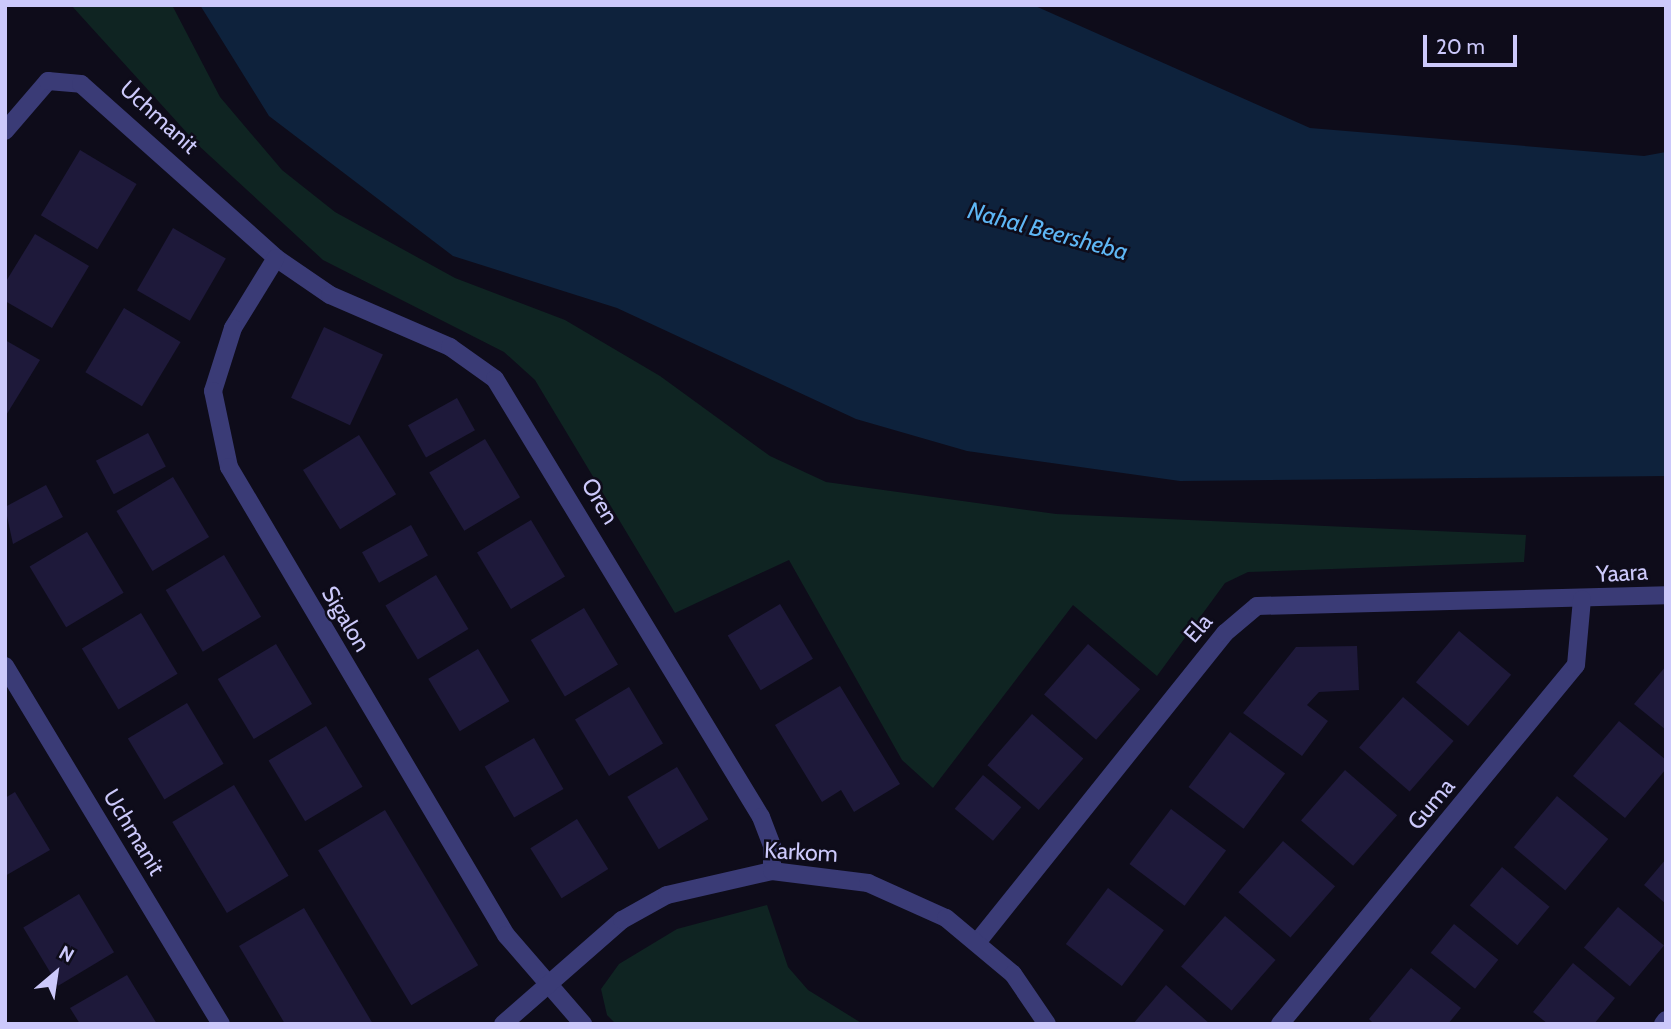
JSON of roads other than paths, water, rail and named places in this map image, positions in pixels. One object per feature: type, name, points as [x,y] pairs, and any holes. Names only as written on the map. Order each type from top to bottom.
[{"type":"street","name":"Uchmanit","points":[[5,131],[48,81],[81,84],[276,258]]},
{"type":"street","name":"Oren","points":[[276,258],[330,295],[450,347],[495,379],[761,817],[772,846],[772,871]]},
{"type":"street","name":"Sigalon","points":[[276,258],[233,328],[213,391],[229,467],[506,935],[545,985],[583,1024]]},
{"type":"street","name":"Yaara","points":[[1581,599],[1666,595]]},
{"type":"street","name":"Ela","points":[[979,940],[1224,633],[1257,606],[1581,599]]},
{"type":"street","name":"Guma","points":[[1280,1024],[1576,666],[1581,599]]},
{"type":"street","name":"Uchmanit","points":[[5,666],[221,1024]]},
{"type":"street","name":"Karkom","points":[[503,1024],[622,920],[667,895],[772,871],[868,883],[979,940],[1013,974],[1047,1024]]},
{"type":"water","name":"Nahal Beersheba","points":[[200,5],[1033,5],[1310,128],[1644,156],[1666,152],[1666,476],[1180,481],[967,451],[856,419],[617,308],[453,256],[269,116]]}]
